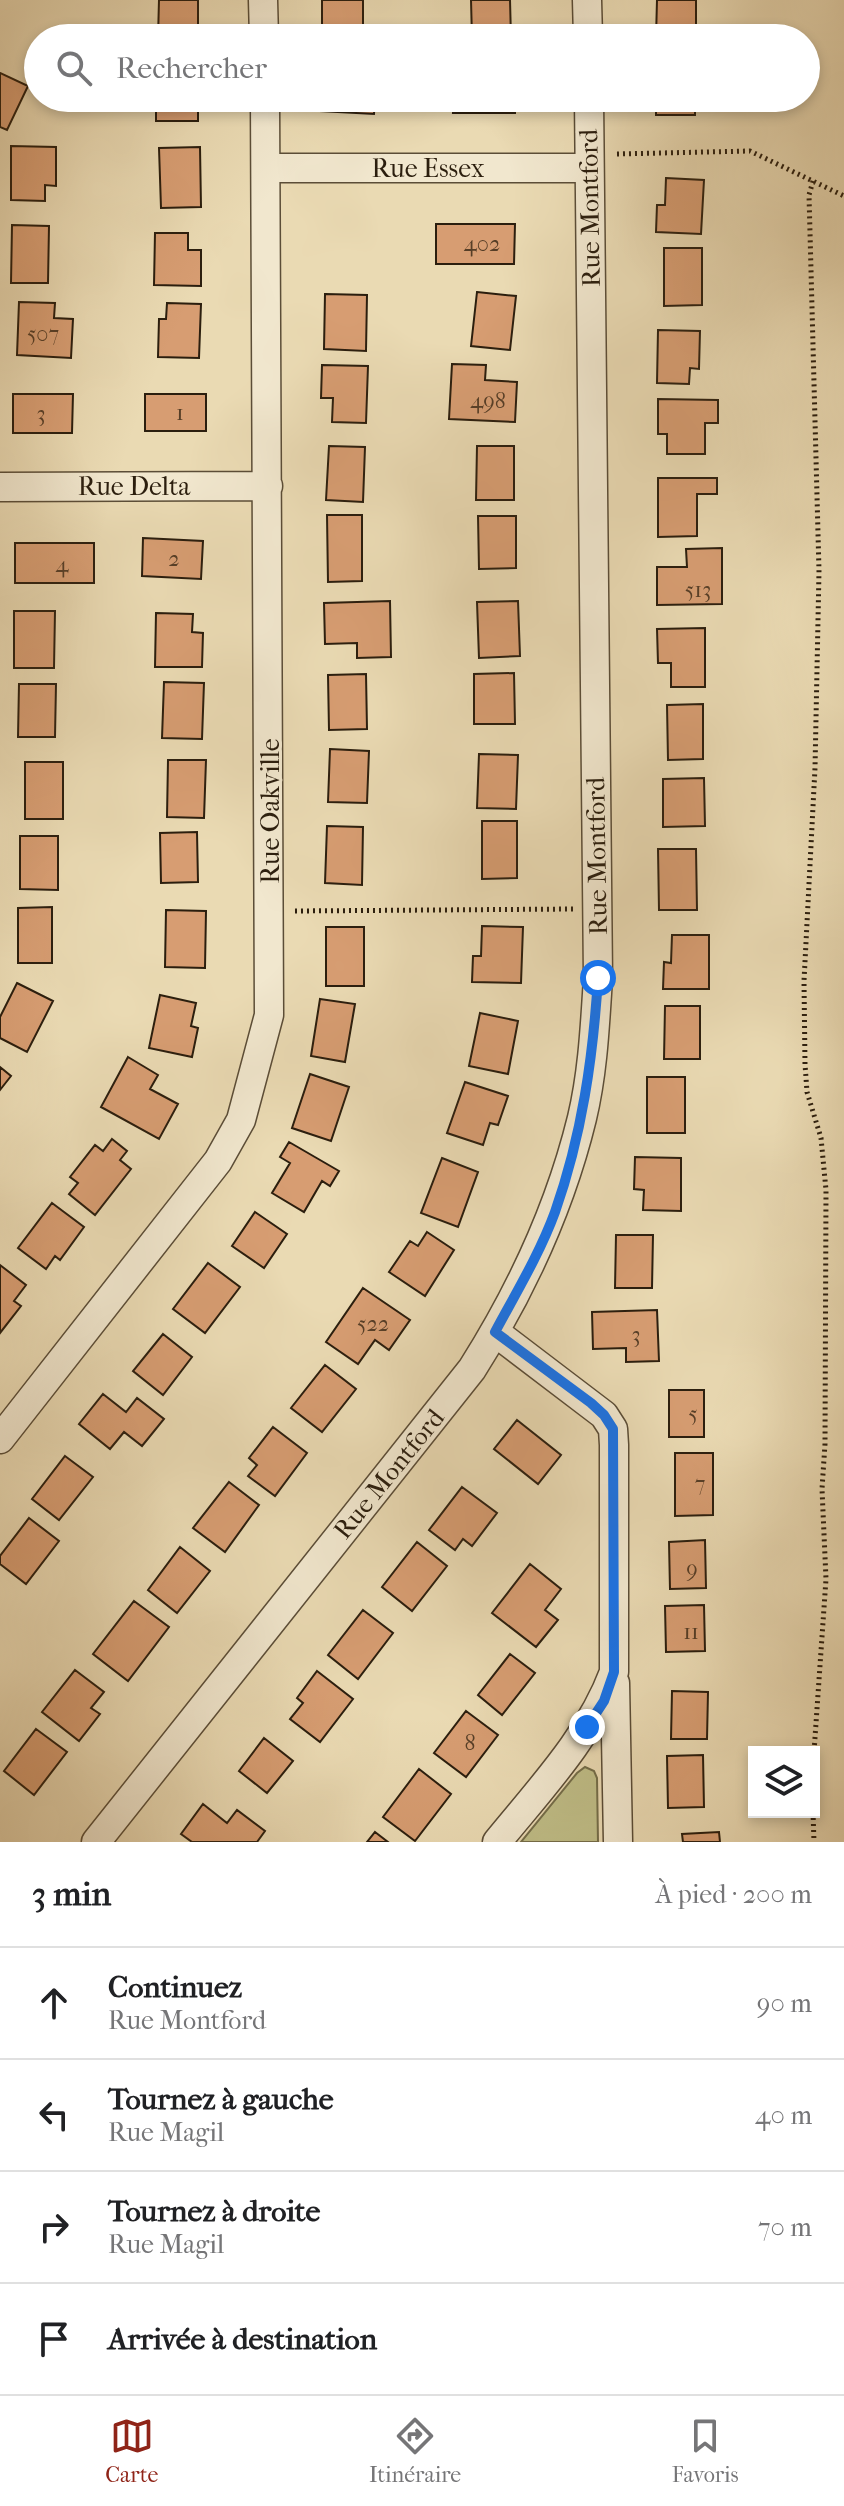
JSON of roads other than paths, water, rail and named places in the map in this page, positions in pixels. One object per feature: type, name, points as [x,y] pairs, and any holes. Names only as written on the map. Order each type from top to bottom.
[{"type":"street","points":[[263,0],[264,24]]},
{"type":"street","points":[[587,0],[588,24]]},
{"type":"street","name":"Rue Oakville","points":[[0,1439],[218,1161],[241,1120],[269,1015],[265,112]]},
{"type":"street","name":"Rue Montford","points":[[96,1842],[472,1369],[495,1332],[554,1213],[583,1116],[594,1046],[598,978],[589,112]]},
{"type":"street","name":"Rue Essex","points":[[266,168],[589,168]]},
{"type":"street","name":"Rue Delta","points":[[0,487],[268,486]]},
{"type":"street","points":[[495,1332],[591,1403],[613,1429],[618,1842]]},
{"type":"street","points":[[497,1842],[587,1727],[604,1701],[614,1672]]}]
